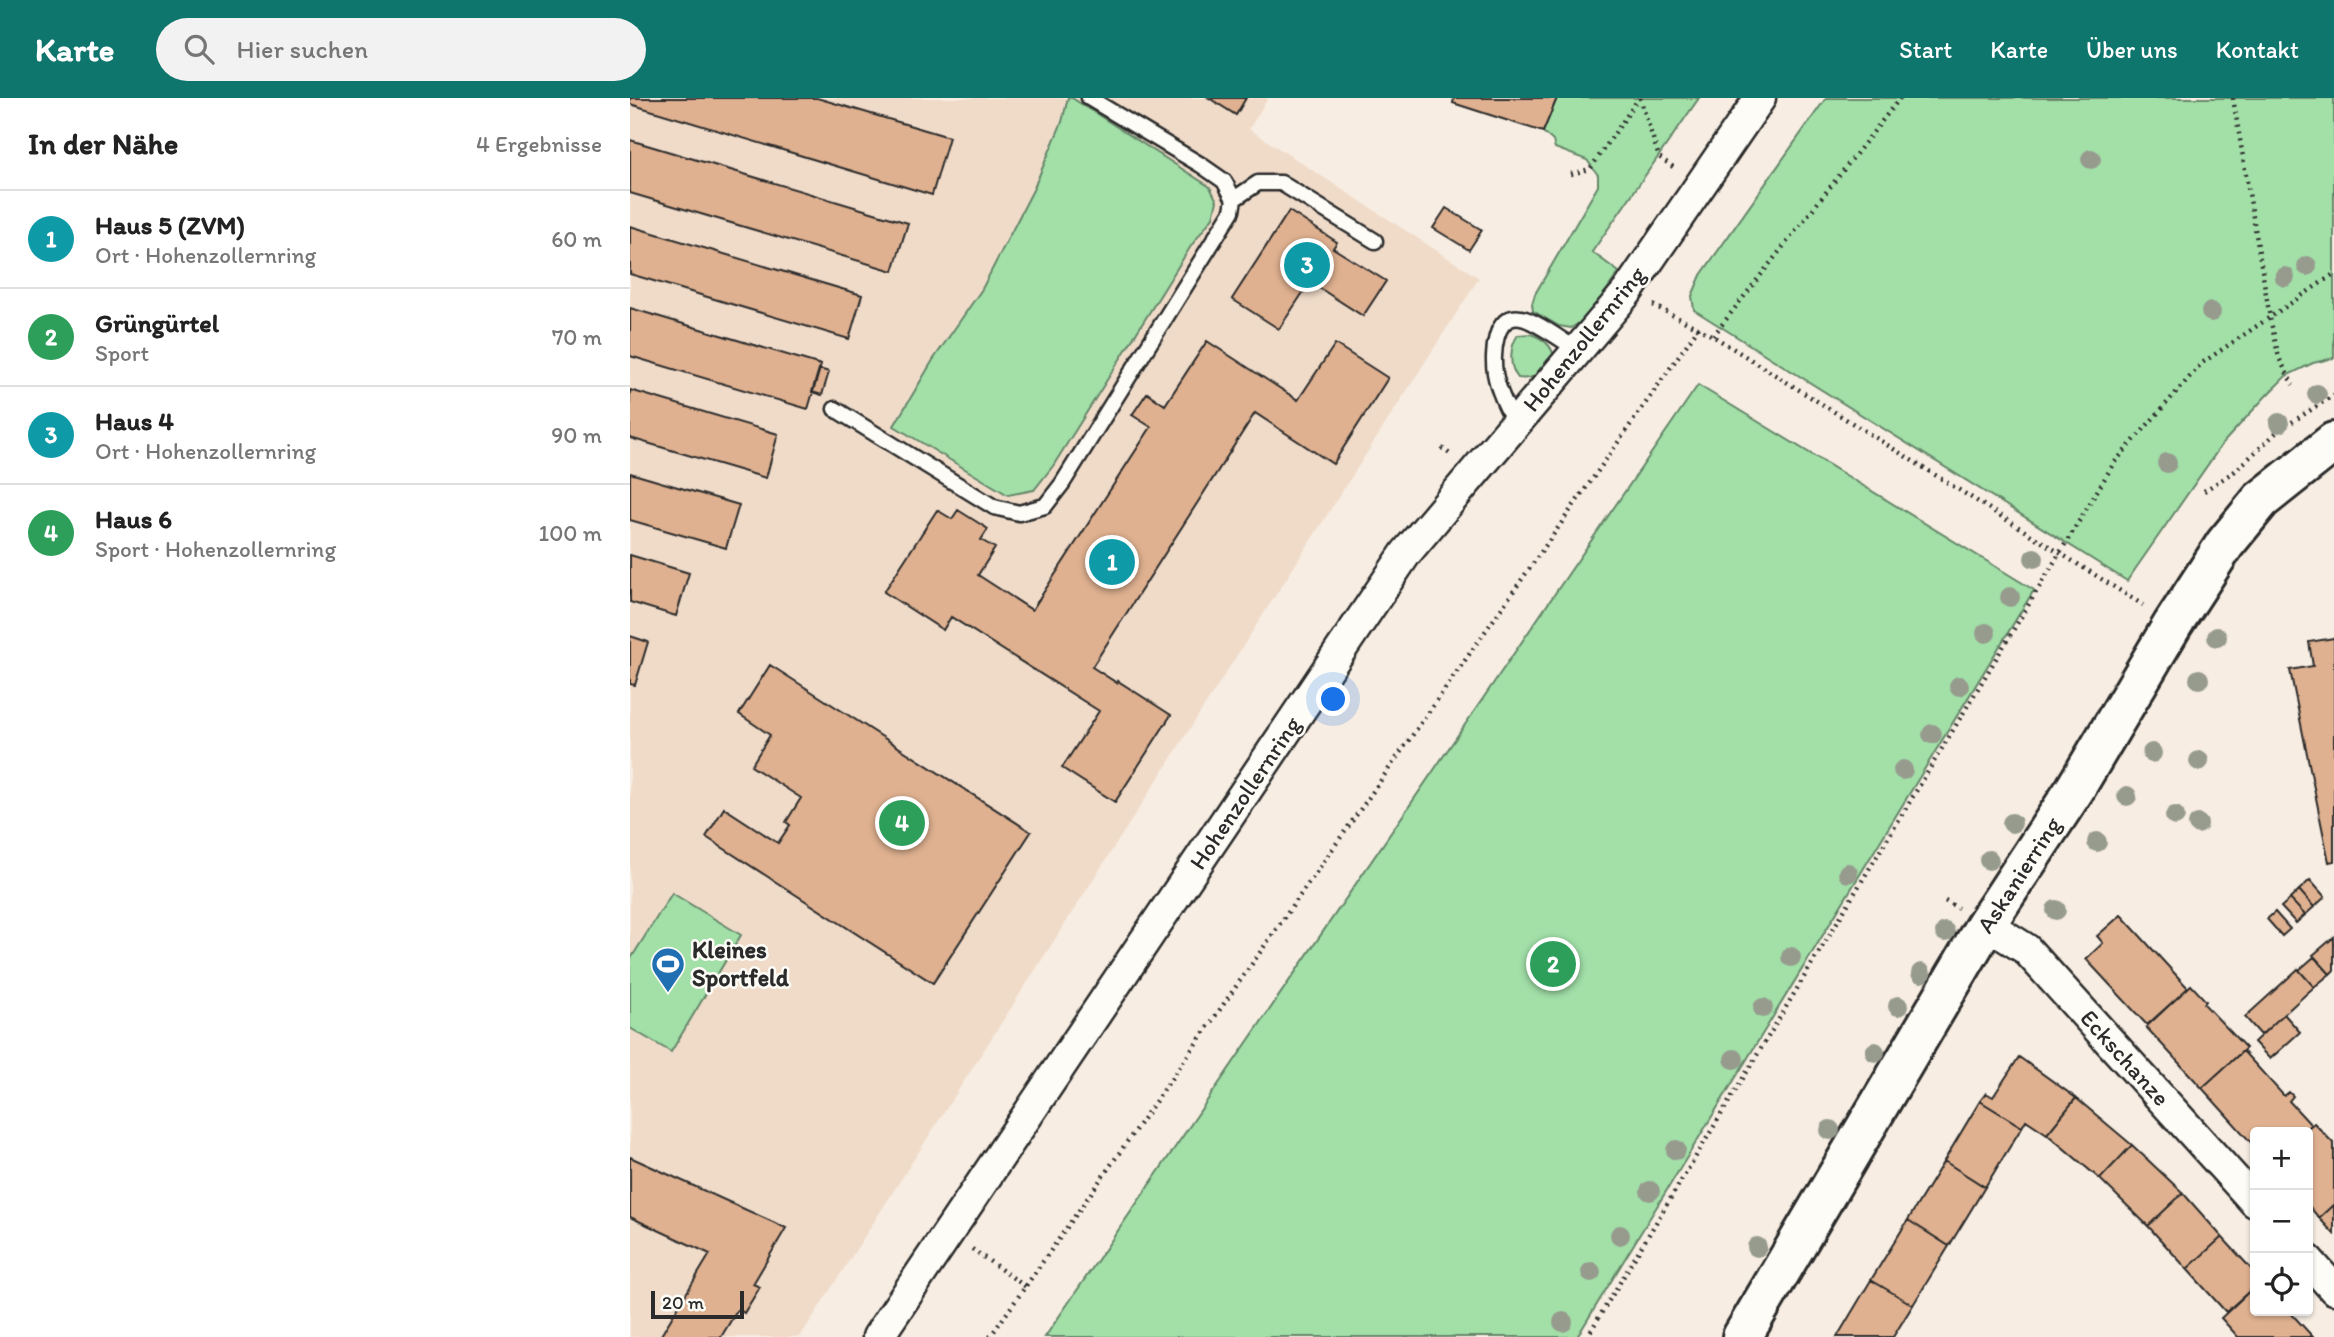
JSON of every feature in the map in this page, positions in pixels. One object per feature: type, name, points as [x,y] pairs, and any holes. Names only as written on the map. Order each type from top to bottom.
[{"type":"main road","name":"Askanierring","points":[[1742,1337],[1986,925],[2075,789],[2173,624],[2225,544],[2262,500],[2334,442]]},
{"type":"street","name":"Hohenzollernring","points":[[878,1337],[1406,553],[1627,292],[1760,98]]},
{"type":"street","name":"Eckschanze","points":[[1986,925],[2026,949],[2250,1196]]},
{"type":"street","points":[[2313,1266],[2334,1289]]},
{"type":"lane","points":[[835,409],[994,508],[1019,513],[1045,506],[1062,484],[1232,211],[1234,199],[1224,181],[1202,165],[1090,98]]},
{"type":"lane","points":[[1234,199],[1258,183],[1281,183],[1375,241]]},
{"type":"lane","points":[[1515,424],[1495,374],[1496,344],[1503,323],[1511,318],[1525,318],[1578,350]]},
{"type":"path","points":[[1571,174],[1590,169],[1639,98]]},
{"type":"path","points":[[1639,98],[1659,157],[1699,187]]},
{"type":"path","points":[[1713,336],[1900,98]]},
{"type":"path","points":[[2233,98],[2270,318],[2279,358],[2293,385]]},
{"type":"path","points":[[1587,1337],[2113,463],[2202,363],[2334,274]]},
{"type":"path","points":[[1627,292],[1699,327],[2173,624]]},
{"type":"path","points":[[990,1337],[1699,327]]},
{"type":"path","points":[[2204,491],[2235,471],[2278,431],[2334,395]]},
{"type":"path","points":[[968,1247],[1026,1287]]},
{"type":"shaded area","points":[[630,98],[1268,98],[1249,129],[1479,278],[800,1337],[630,1337]]},
{"type":"green space","points":[[1068,98],[1072,98],[1210,187],[1217,201],[1213,217],[1191,246],[1053,466],[1034,490],[1008,495],[894,426],[933,360],[982,289],[1033,190],[1062,122]]},
{"type":"green space","points":[[1557,98],[1699,98],[1592,252],[1619,272],[1588,317],[1571,328],[1559,326],[1533,311],[1532,304],[1535,294],[1598,186],[1598,175],[1587,160],[1555,148],[1553,141],[1543,132]]},
{"type":"green space","points":[[1826,98],[2334,98],[2334,358],[2313,363],[2286,376],[2266,396],[2223,443],[2127,581],[1694,310],[1692,296],[1701,275]]},
{"type":"green space","points":[[1531,334],[1546,342],[1554,357],[1534,376],[1518,378],[1511,362],[1513,345],[1518,335]]},
{"type":"green space","points":[[1698,385],[2034,590],[1577,1337],[1045,1337]]},
{"type":"green space","name":"Kleines Sportfeld","points":[[672,893],[741,935],[671,1052],[630,1028],[630,960]]},
{"type":"building","points":[[630,98],[817,98],[949,137],[932,195],[630,104]]},
{"type":"building","points":[[1209,98],[1246,98],[1236,115]]},
{"type":"building","points":[[1454,98],[1557,98],[1543,132],[1453,103]]},
{"type":"building","points":[[630,140],[908,223],[893,271],[630,193]]},
{"type":"building","points":[[1446,208],[1482,230],[1469,250],[1433,228]]},
{"type":"building","points":[[1289,211],[1337,242],[1333,248],[1386,281],[1363,316],[1310,282],[1279,329],[1232,299]]},
{"type":"building","points":[[630,226],[862,295],[849,339],[630,274]]},
{"type":"building","points":[[630,308],[821,365],[808,409],[630,356]]},
{"type":"building","points":[[1207,341],[1298,400],[1335,344],[1388,378],[1333,464],[1255,413],[1092,667],[1171,715],[1115,802],[1062,768],[1099,711],[951,617],[943,630],[884,592],[937,510],[952,519],[958,510],[988,529],[981,540],[995,548],[978,575],[1032,610],[1151,427],[1132,415],[1147,393],[1165,405]]},
{"type":"building","points":[[819,369],[829,372],[822,395],[812,392]]},
{"type":"building","points":[[630,390],[778,434],[766,478],[630,438]]},
{"type":"building","points":[[630,473],[739,505],[726,548],[630,520]]},
{"type":"building","points":[[630,555],[689,573],[676,616],[630,602]]},
{"type":"building","points":[[630,636],[648,642],[635,685],[630,684]]},
{"type":"building","points":[[2334,638],[2334,861],[2329,862],[2290,670],[2313,666],[2309,642]]},
{"type":"building","points":[[770,665],[1031,832],[933,983],[706,837],[724,808],[778,843],[790,825],[786,822],[801,798],[751,766],[770,735],[739,714]]},
{"type":"building","points":[[2310,880],[2325,897],[2314,907],[2299,890]]},
{"type":"building","points":[[2299,890],[2314,907],[2305,915],[2290,899]]},
{"type":"building","points":[[2290,899],[2305,915],[2296,923],[2281,907]]},
{"type":"building","points":[[2275,912],[2290,929],[2282,936],[2267,919]]},
{"type":"building","points":[[2121,915],[2188,988],[2147,1025],[2086,959],[2103,943],[2097,936]]},
{"type":"building","points":[[2334,937],[2334,970],[2330,974],[2313,955]]},
{"type":"building","points":[[2314,957],[2330,974],[2314,987],[2299,970]]},
{"type":"building","points":[[2298,969],[2314,987],[2261,1035],[2245,1017]]},
{"type":"building","points":[[2191,985],[2206,1001],[2204,1004],[2246,1048],[2202,1088],[2146,1027]]},
{"type":"building","points":[[2284,1014],[2300,1032],[2270,1059],[2254,1042]]},
{"type":"building","points":[[2243,1051],[2284,1096],[2289,1092],[2293,1096],[2289,1101],[2311,1125],[2250,1127],[2250,1141],[2202,1088]]},
{"type":"building","points":[[2019,1057],[2076,1098],[2047,1134],[2026,1120],[2022,1127],[1980,1101],[1986,1093],[1993,1097]]},
{"type":"building","points":[[2076,1098],[2132,1145],[2100,1179],[2047,1134]]},
{"type":"building","points":[[1980,1101],[2022,1127],[1985,1187],[1944,1161]]},
{"type":"building","points":[[2314,1123],[2334,1144],[2334,1204],[2319,1218],[2313,1211],[2313,1127],[2309,1127]]},
{"type":"building","points":[[2132,1145],[2183,1193],[2148,1226],[2100,1179]]},
{"type":"building","points":[[630,1157],[786,1228],[753,1284],[760,1287],[744,1313],[738,1309],[721,1337],[660,1337],[710,1254],[630,1217]]},
{"type":"building","points":[[1944,1161],[1985,1187],[1949,1246],[1908,1220]]},
{"type":"building","points":[[2183,1193],[2222,1237],[2187,1269],[2148,1226]]},
{"type":"building","points":[[2334,1204],[2334,1234],[2319,1218]]},
{"type":"building","points":[[1908,1220],[1949,1246],[1913,1305],[1871,1280]]},
{"type":"building","points":[[2222,1237],[2250,1268],[2250,1290],[2226,1312],[2187,1269]]},
{"type":"building","points":[[1871,1280],[1913,1305],[1893,1337],[1837,1337]]},
{"type":"building","points":[[2250,1291],[2250,1316],[2294,1316],[2313,1337],[2238,1337],[2221,1318]]},
{"type":"place","name":"Haus 4","points":[[1307,265]]},
{"type":"place","name":"Haus 5 (ZVM)","points":[[1112,562]]},
{"type":"place","name":"Haus 6","points":[[902,823]]},
{"type":"place","name":"Grüngürtel","points":[[1553,964]]},
{"type":"place","name":"Kleines Sportfeld","points":[[668,994]]}]
